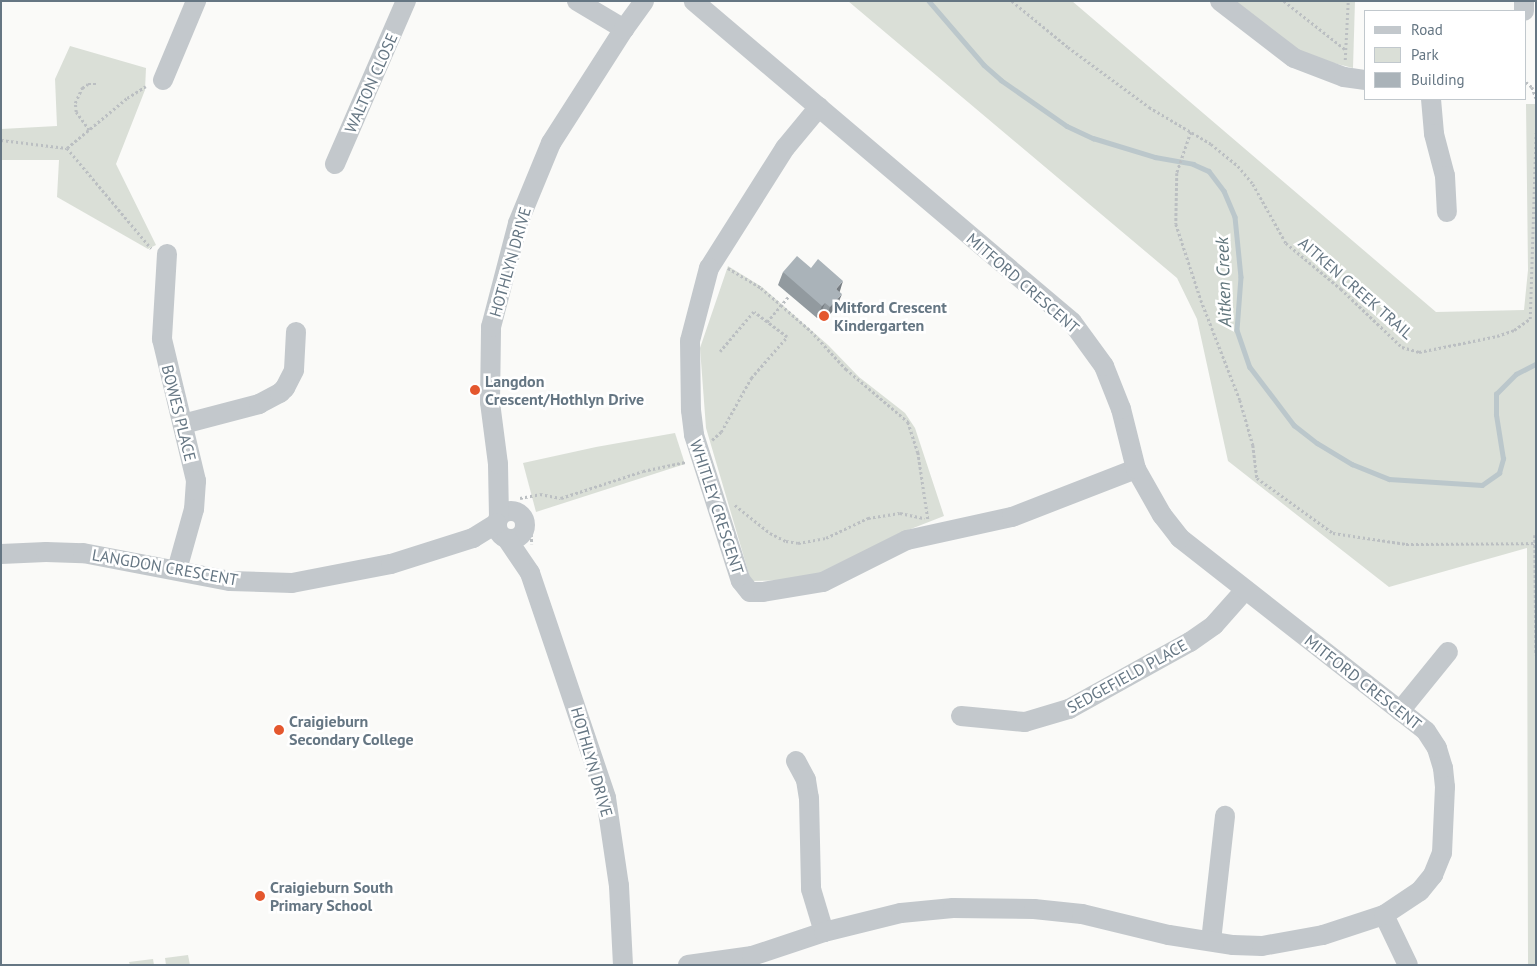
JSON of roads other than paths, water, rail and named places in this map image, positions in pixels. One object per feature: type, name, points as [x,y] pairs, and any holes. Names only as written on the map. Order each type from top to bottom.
[{"type":"street","points":[[155,83],[196,1]]},
{"type":"street","name":"WALTON CLOSE","points":[[335,164],[406,1]]},
{"type":"street","points":[[577,1],[624,29]]},
{"type":"street","name":"HOTHLYN DRIVE","points":[[623,965],[618,886],[606,798],[511,519],[498,464],[490,402],[492,327],[518,223],[551,143],[644,1]]},
{"type":"street","name":"MITFORD CRESCENT","points":[[688,965],[752,956],[824,932],[901,913],[953,908],[1034,910],[1082,914],[1170,935],[1262,946],[1284,944],[1354,926],[1384,915],[1420,891],[1433,875],[1442,853],[1445,787],[1443,768],[1436,748],[1426,731],[1180,538],[1162,516],[1136,469],[1120,409],[1104,366],[1072,322],[694,1]]},
{"type":"street","points":[[1220,1],[1294,58],[1344,77],[1364,80]]},
{"type":"street","points":[[1430,100],[1434,134],[1445,176],[1446,212]]},
{"type":"street","name":"WHITLEY CRESCENT","points":[[819,107],[785,148],[714,260],[706,276],[690,341],[692,422],[741,581],[750,592],[763,592],[823,582],[907,540],[1012,517],[1136,469]]},
{"type":"street","name":"BOWES PLACE","points":[[167,254],[162,339],[196,481],[194,508],[178,570]]},
{"type":"street","points":[[183,424],[259,404],[280,393],[285,388],[294,370],[296,332]]},
{"type":"street","name":"LANGDON CRESCENT","points":[[2,549],[82,554],[230,581],[292,583],[391,564],[473,538],[511,519]]},
{"type":"street","name":"SEDGEFIELD PLACE","points":[[961,716],[1025,722],[1069,709],[1190,642],[1214,625],[1245,590]]},
{"type":"street","points":[[1400,711],[1448,652]]},
{"type":"street","points":[[796,761],[806,780],[809,798],[811,889],[824,932]]},
{"type":"street","points":[[1211,941],[1225,816]]},
{"type":"street","points":[[1384,915],[1408,965]]},
{"type":"waterway","name":"Aitken Creek","points":[[929,1],[984,65],[1001,80],[1067,126],[1093,138],[1155,157],[1193,164],[1209,171],[1224,191],[1235,217],[1241,277],[1237,330],[1250,367],[1294,425],[1317,443],[1352,464],[1389,479],[1482,485],[1499,473],[1503,459],[1496,415],[1496,394],[1516,374],[1536,364]]},
{"type":"place","name":"Mitford Crescent Kindergarten","points":[[824,316]]},
{"type":"place","name":"Langdon Crescent/Hothlyn Drive","points":[[475,390]]},
{"type":"place","name":"Craigieburn Secondary College","points":[[279,730]]},
{"type":"place","name":"Craigieburn South Primary School","points":[[260,896]]}]
